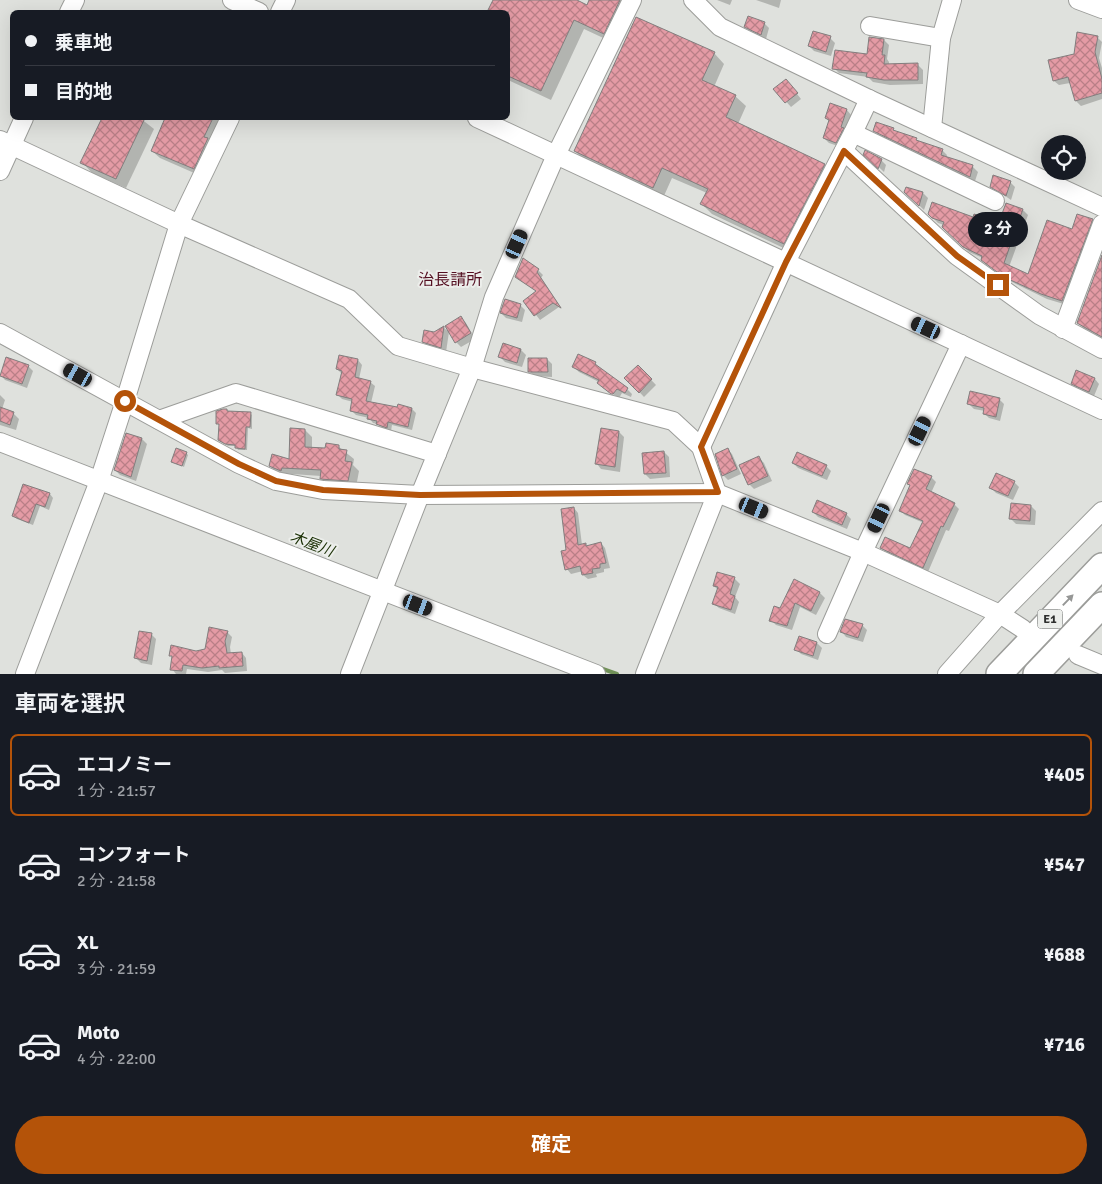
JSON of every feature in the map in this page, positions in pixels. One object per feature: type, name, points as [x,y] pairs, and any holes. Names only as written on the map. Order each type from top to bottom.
[{"type":"highway","name":"E1","points":[[999,674],[1102,566]]},
{"type":"highway","name":"E1","points":[[1036,674],[1102,605]]},
{"type":"street","points":[[232,0],[254,10]]},
{"type":"street","points":[[350,674],[472,368],[494,297],[556,156],[632,0]]},
{"type":"street","points":[[693,0],[720,27],[869,99],[1102,207]]},
{"type":"street","points":[[932,128],[941,38],[952,0]]},
{"type":"street","points":[[1078,0],[1102,9]]},
{"type":"street","points":[[870,26],[941,38]]},
{"type":"street","points":[[701,447],[786,262],[854,133],[869,99]]},
{"type":"street","points":[[0,172],[6,143],[23,120]]},
{"type":"street","points":[[25,674],[100,476],[180,224],[229,120]]},
{"type":"street","points":[[481,120],[1101,408]]},
{"type":"street","points":[[854,133],[995,201]]},
{"type":"street","points":[[6,143],[180,224],[349,299],[398,346],[472,368],[673,421],[701,447],[718,492],[645,674]]},
{"type":"street","points":[[844,151],[957,256],[1039,315],[1102,349]]},
{"type":"street","points":[[1063,329],[1102,224]]},
{"type":"street","points":[[0,333],[239,464],[276,481],[323,490],[420,495],[718,492],[863,552],[1000,614],[1023,628]]},
{"type":"street","points":[[827,634],[863,552],[961,344]]},
{"type":"street","points":[[159,420],[236,393],[437,454]]},
{"type":"street","points":[[0,442],[100,476],[384,587],[596,674]]},
{"type":"street","points":[[947,674],[1000,614],[1102,511]]},
{"type":"street","points":[[1078,655],[1098,666]]},
{"type":"building","points":[[493,0],[577,0],[587,5],[589,0],[620,0],[604,34],[574,20],[541,91],[510,77],[510,10],[488,10]]},
{"type":"building","points":[[748,16],[765,22],[761,35],[744,27]]},
{"type":"building","points":[[636,17],[715,52],[702,80],[736,95],[726,117],[825,164],[784,244],[700,204],[708,189],[662,168],[653,188],[574,151]]},
{"type":"building","points":[[813,31],[831,36],[826,52],[808,46]]},
{"type":"building","points":[[1077,32],[1098,36],[1095,52],[1102,79],[1102,93],[1075,101],[1068,77],[1053,81],[1048,60],[1074,54]]},
{"type":"building","points":[[869,37],[884,39],[882,55],[885,55],[884,64],[918,63],[918,80],[884,80],[866,77],[867,73],[832,69],[835,50],[867,54]]},
{"type":"building","points":[[786,79],[798,93],[785,103],[773,89]]},
{"type":"building","points":[[830,103],[847,109],[841,127],[844,128],[836,143],[823,138],[829,120],[825,118]]},
{"type":"building","points":[[101,120],[144,120],[116,179],[80,163]]},
{"type":"building","points":[[164,120],[212,120],[204,137],[208,138],[194,169],[151,151]]},
{"type":"building","points":[[876,122],[917,138],[916,140],[943,149],[941,155],[973,165],[970,177],[873,131]]},
{"type":"building","points":[[865,150],[882,159],[878,169],[863,155]]},
{"type":"building","points":[[993,175],[1011,181],[1006,196],[990,187]]},
{"type":"building","points":[[906,187],[923,192],[919,206],[904,192]]},
{"type":"building","points":[[932,202],[973,217],[974,214],[999,222],[1006,203],[1023,209],[1004,263],[1028,274],[1047,220],[1072,229],[1077,214],[1093,219],[1062,301],[1041,294],[1002,276],[1003,274],[997,272],[981,260],[982,256],[963,247],[942,227],[944,222],[932,218],[928,214]]},
{"type":"building","points":[[1102,255],[1102,337],[1077,323]]},
{"type":"building","points":[[523,258],[539,269],[537,272],[561,308],[553,303],[534,316],[523,301],[536,291],[515,277]]},
{"type":"building","points":[[505,299],[521,304],[517,318],[500,313]]},
{"type":"building","points":[[461,316],[471,333],[455,343],[445,326]]},
{"type":"building","points":[[444,326],[441,348],[422,342],[424,330],[434,332]]},
{"type":"building","points":[[503,343],[521,349],[517,363],[498,357]]},
{"type":"building","points":[[578,354],[596,362],[595,364],[628,388],[625,393],[617,389],[611,394],[597,383],[599,380],[572,367]]},
{"type":"building","points":[[339,355],[358,359],[355,377],[371,381],[366,401],[397,407],[398,404],[412,408],[408,427],[388,422],[387,428],[376,424],[377,421],[367,419],[368,415],[350,411],[352,399],[336,395],[342,371],[336,369]]},
{"type":"building","points":[[6,357],[29,365],[22,384],[0,376]]},
{"type":"building","points":[[528,358],[547,358],[548,372],[528,372]]},
{"type":"building","points":[[638,365],[652,379],[639,393],[624,378]]},
{"type":"building","points":[[1076,370],[1095,378],[1089,392],[1071,384]]},
{"type":"building","points":[[970,391],[1000,398],[996,417],[983,414],[984,408],[967,404]]},
{"type":"building","points":[[0,407],[14,412],[10,425],[0,421]]},
{"type":"building","points":[[227,409],[227,411],[251,412],[250,427],[246,427],[245,449],[235,448],[235,445],[225,444],[218,440],[219,424],[216,424],[216,411]]},
{"type":"building","points":[[290,428],[305,429],[305,447],[325,448],[326,443],[339,445],[339,449],[347,450],[345,461],[352,462],[348,481],[320,479],[321,470],[282,468],[281,471],[269,466],[272,454],[289,459]]},
{"type":"building","points":[[601,428],[619,431],[615,467],[595,464]]},
{"type":"building","points":[[126,433],[142,438],[131,477],[114,470]]},
{"type":"building","points":[[176,448],[187,452],[182,466],[171,462]]},
{"type":"building","points":[[728,448],[737,469],[722,476],[715,454]]},
{"type":"building","points":[[664,451],[666,473],[644,474],[642,453]]},
{"type":"building","points":[[797,452],[827,465],[822,476],[792,463]]},
{"type":"building","points":[[759,456],[768,476],[748,485],[739,465]]},
{"type":"building","points":[[914,469],[932,476],[926,489],[955,503],[943,527],[941,526],[923,568],[880,548],[885,537],[910,548],[923,521],[899,511],[910,485],[907,484]]},
{"type":"building","points":[[996,473],[1015,481],[1008,496],[989,488]]},
{"type":"building","points":[[23,484],[50,493],[45,507],[36,504],[29,523],[12,516]]},
{"type":"building","points":[[817,500],[847,513],[842,525],[812,512]]},
{"type":"building","points":[[1011,503],[1031,505],[1030,521],[1009,519]]},
{"type":"building","points":[[574,507],[578,545],[586,543],[586,546],[601,542],[606,563],[600,564],[600,568],[592,569],[593,573],[582,575],[580,566],[565,570],[561,551],[566,550],[561,509]]},
{"type":"building","points":[[717,572],[735,577],[730,594],[735,596],[731,610],[712,604],[718,587],[713,586]]},
{"type":"building","points":[[794,579],[820,592],[811,611],[795,603],[787,626],[769,621],[774,606],[780,608]]},
{"type":"building","points":[[845,619],[863,624],[858,638],[840,632]]},
{"type":"building","points":[[209,627],[228,631],[225,641],[227,653],[242,652],[243,666],[202,668],[183,665],[182,671],[170,670],[172,656],[169,656],[171,645],[196,651],[205,649]]},
{"type":"building","points":[[139,631],[152,633],[147,661],[134,658]]},
{"type":"building","points":[[799,636],[817,642],[813,656],[794,650]]},
{"type":"waterway","name":"木屋川","points":[[600,668],[617,674]]},
{"type":"district","name":"治長請所","points":[[450,279]]},
{"type":"route","points":[[125,401],[239,464],[276,481],[323,490],[420,495],[718,492],[701,447],[786,262],[844,151],[957,256],[998,285]]}]
